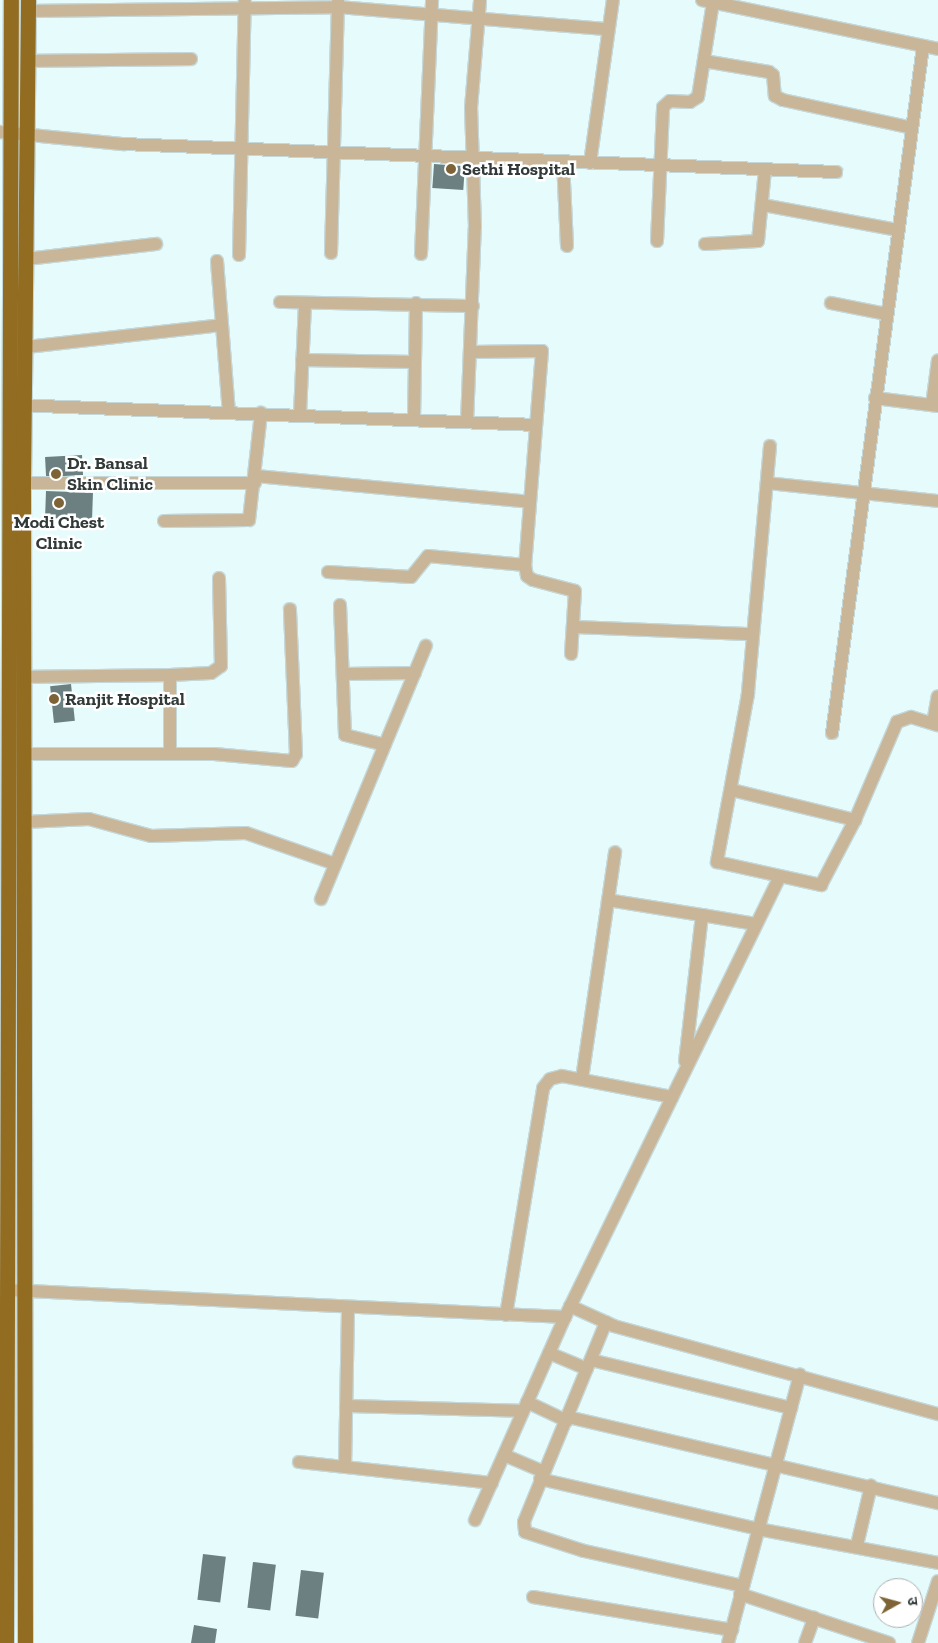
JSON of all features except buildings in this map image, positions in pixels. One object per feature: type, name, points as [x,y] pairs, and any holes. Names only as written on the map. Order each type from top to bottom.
[{"type":"highway","points":[[6,1643],[3,1615],[8,1290],[3,1114],[8,404],[5,64],[11,0]]},
{"type":"highway","points":[[25,1643],[25,677],[23,483],[26,406],[28,137],[26,61],[28,6]]},
{"type":"street","points":[[421,254],[423,155],[432,0]]},
{"type":"street","points":[[467,422],[473,306],[471,155],[477,18],[480,0]]},
{"type":"street","points":[[590,164],[613,0]]},
{"type":"street","points":[[657,241],[658,166],[665,102],[695,100],[704,61],[708,1],[756,6],[938,48]]},
{"type":"street","points":[[28,6],[245,3],[338,4],[477,18],[608,28]]},
{"type":"street","points":[[240,254],[245,3]]},
{"type":"street","points":[[331,253],[336,152],[338,4]]},
{"type":"street","points":[[832,733],[862,492],[923,46]]},
{"type":"street","points":[[26,61],[191,60]]},
{"type":"street","points":[[704,61],[768,72],[778,98],[912,128]]},
{"type":"street","points":[[5,133],[28,137],[242,149],[471,155],[590,164],[836,172]]},
{"type":"street","points":[[562,161],[567,246]]},
{"type":"street","points":[[705,244],[758,241],[766,170]]},
{"type":"street","points":[[763,205],[898,230]]},
{"type":"street","points":[[26,259],[156,244]]},
{"type":"street","points":[[217,261],[229,412]]},
{"type":"street","points":[[280,302],[416,303],[473,306]]},
{"type":"street","points":[[831,302],[886,314]]},
{"type":"street","points":[[300,414],[305,303]]},
{"type":"street","points":[[414,419],[416,303]]},
{"type":"street","points":[[26,347],[222,325]]},
{"type":"street","points":[[472,352],[542,352],[524,565],[533,580],[575,591],[575,626],[571,654]]},
{"type":"street","points":[[302,360],[415,362]]},
{"type":"street","points":[[875,398],[935,405],[938,360]]},
{"type":"street","points":[[8,404],[300,414],[536,425]]},
{"type":"street","points":[[164,521],[250,520],[256,480],[260,413]]},
{"type":"street","points":[[770,446],[753,634],[732,790],[717,862],[779,878],[820,885],[855,820],[897,722],[911,717],[936,724],[938,696]]},
{"type":"street","points":[[23,483],[256,480],[530,502]]},
{"type":"street","points":[[767,483],[938,501]]},
{"type":"street","points":[[328,572],[411,578],[423,558],[434,555],[524,565]]},
{"type":"street","points":[[25,677],[211,673],[221,666],[219,578]]},
{"type":"street","points":[[340,605],[345,735],[385,745]]},
{"type":"street","points":[[24,754],[170,754],[295,759],[290,609]]},
{"type":"street","points":[[575,626],[753,634]]},
{"type":"street","points":[[321,899],[426,646]]},
{"type":"street","points":[[343,674],[414,673]]},
{"type":"street","points":[[170,675],[170,754]]},
{"type":"street","points":[[732,790],[855,820]]},
{"type":"street","points":[[24,822],[89,819],[150,836],[246,833],[336,864]]},
{"type":"street","points":[[582,1079],[615,852]]},
{"type":"street","points":[[475,1520],[549,1352],[779,878]]},
{"type":"street","points":[[608,900],[756,924]]},
{"type":"street","points":[[684,1072],[702,915]]},
{"type":"street","points":[[506,1315],[543,1088],[550,1079],[582,1079],[672,1096]]},
{"type":"street","points":[[8,1290],[506,1315],[568,1312],[800,1374],[938,1414]]},
{"type":"street","points":[[345,1467],[348,1308]]},
{"type":"street","points":[[606,1322],[542,1475],[524,1522],[525,1532],[532,1537],[741,1590],[814,1618],[889,1643]]},
{"type":"street","points":[[549,1352],[589,1365],[791,1408]]},
{"type":"street","points":[[728,1643],[800,1374]]},
{"type":"street","points":[[346,1406],[524,1407],[567,1419],[870,1486],[938,1503]]},
{"type":"street","points":[[504,1455],[542,1475],[758,1529],[857,1545],[938,1563]]},
{"type":"street","points":[[299,1462],[492,1483]]},
{"type":"street","points":[[857,1545],[870,1486]]},
{"type":"street","points":[[918,1643],[938,1581]]},
{"type":"street","points":[[533,1597],[732,1630]]},
{"type":"street","points":[[805,1643],[814,1618]]},
{"type":"place","name":"Sethi Hospital","points":[[451,169]]},
{"type":"place","name":"Dr. Bansal Skin Clinic","points":[[56,474]]},
{"type":"place","name":"Modi Chest Clinic","points":[[59,503]]},
{"type":"place","name":"Ranjit Hospital","points":[[54,699]]}]
